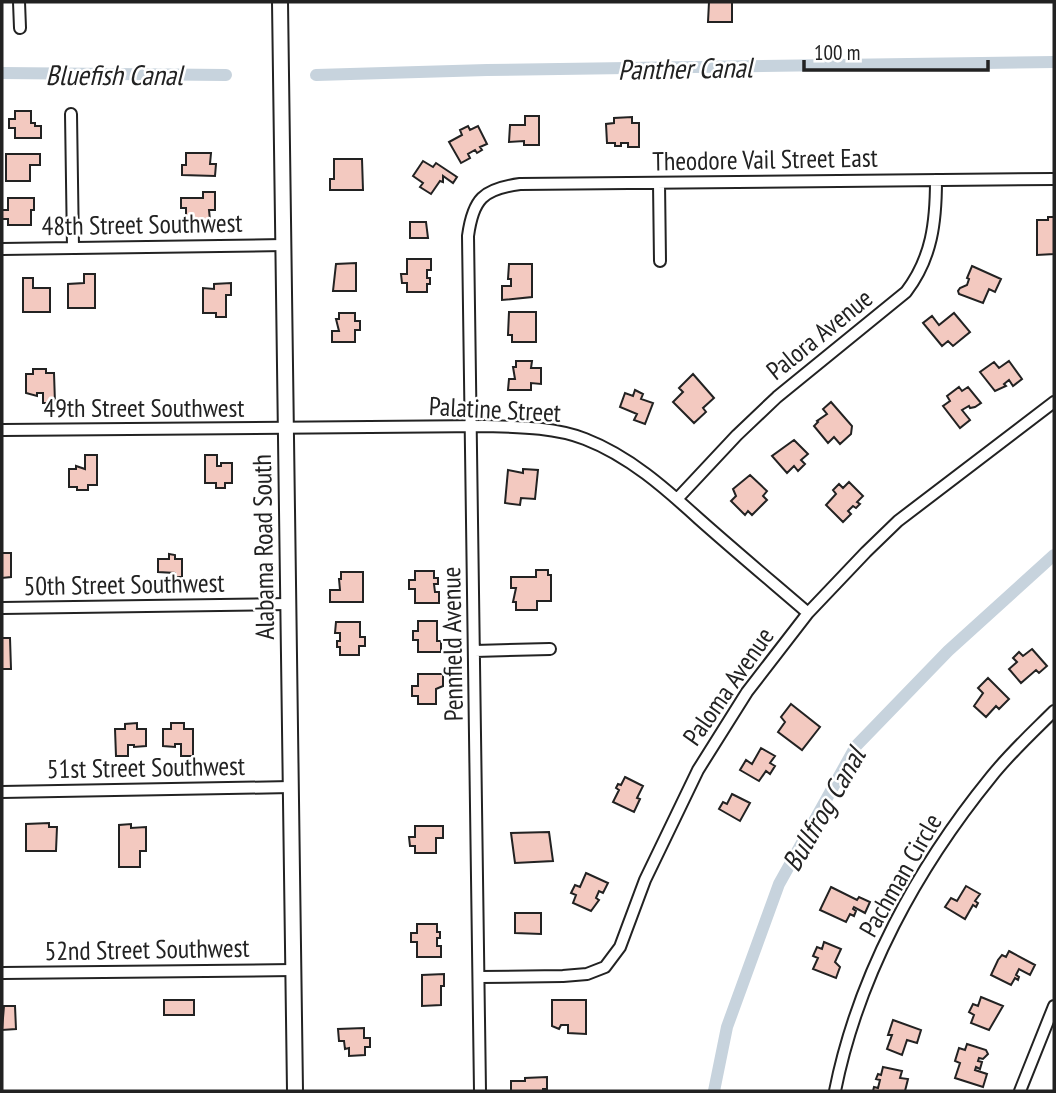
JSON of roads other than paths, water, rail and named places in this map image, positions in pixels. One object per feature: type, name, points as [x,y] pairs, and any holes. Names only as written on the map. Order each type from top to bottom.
[{"type":"street","points":[[19,2],[20,28]]},
{"type":"street","name":"Alabama Road South","points":[[280,2],[295,1091]]},
{"type":"street","points":[[71,114],[73,248]]},
{"type":"street","name":"Theodore Vail Street East","points":[[480,199],[492,190],[520,184],[1054,179]]},
{"type":"street","name":"Palora Avenue","points":[[678,498],[777,397],[906,292],[916,279],[933,237],[936,180]]},
{"type":"street","points":[[659,183],[660,261]]},
{"type":"street","name":"Pennfield Avenue","points":[[480,199],[471,215],[468,236],[480,1091]]},
{"type":"street","name":"48th Street Southwest","points":[[2,249],[284,245]]},
{"type":"street","name":"Paloma Avenue","points":[[480,977],[575,975],[587,974],[605,967],[620,947],[645,880],[703,760],[747,692],[808,613],[898,522],[1054,402]]},
{"type":"street","name":"Palatine Street","points":[[286,429],[539,429],[584,439],[607,449],[678,498],[808,613]]},
{"type":"street","name":"49th Street Southwest","points":[[2,430],[286,429]]},
{"type":"street","name":"50th Street Southwest","points":[[2,608],[288,604]]},
{"type":"street","points":[[475,651],[550,649]]},
{"type":"street","name":"Pachman Circle","points":[[835,1091],[848,1038],[876,964],[920,876],[992,775],[1054,711]]},
{"type":"street","name":"51st Street Southwest","points":[[2,792],[290,787]]},
{"type":"street","name":"52nd Street Southwest","points":[[2,973],[293,970]]},
{"type":"street","points":[[1020,1091],[1054,1006]]},
{"type":"waterway","name":"Panther Canal","points":[[316,75],[1054,62]]},
{"type":"waterway","name":"Bluefish Canal","points":[[2,73],[226,75]]},
{"type":"waterway","name":"Bullfrog Canal","points":[[714,1091],[727,1027],[779,884],[856,746],[948,651],[1054,555]]}]
